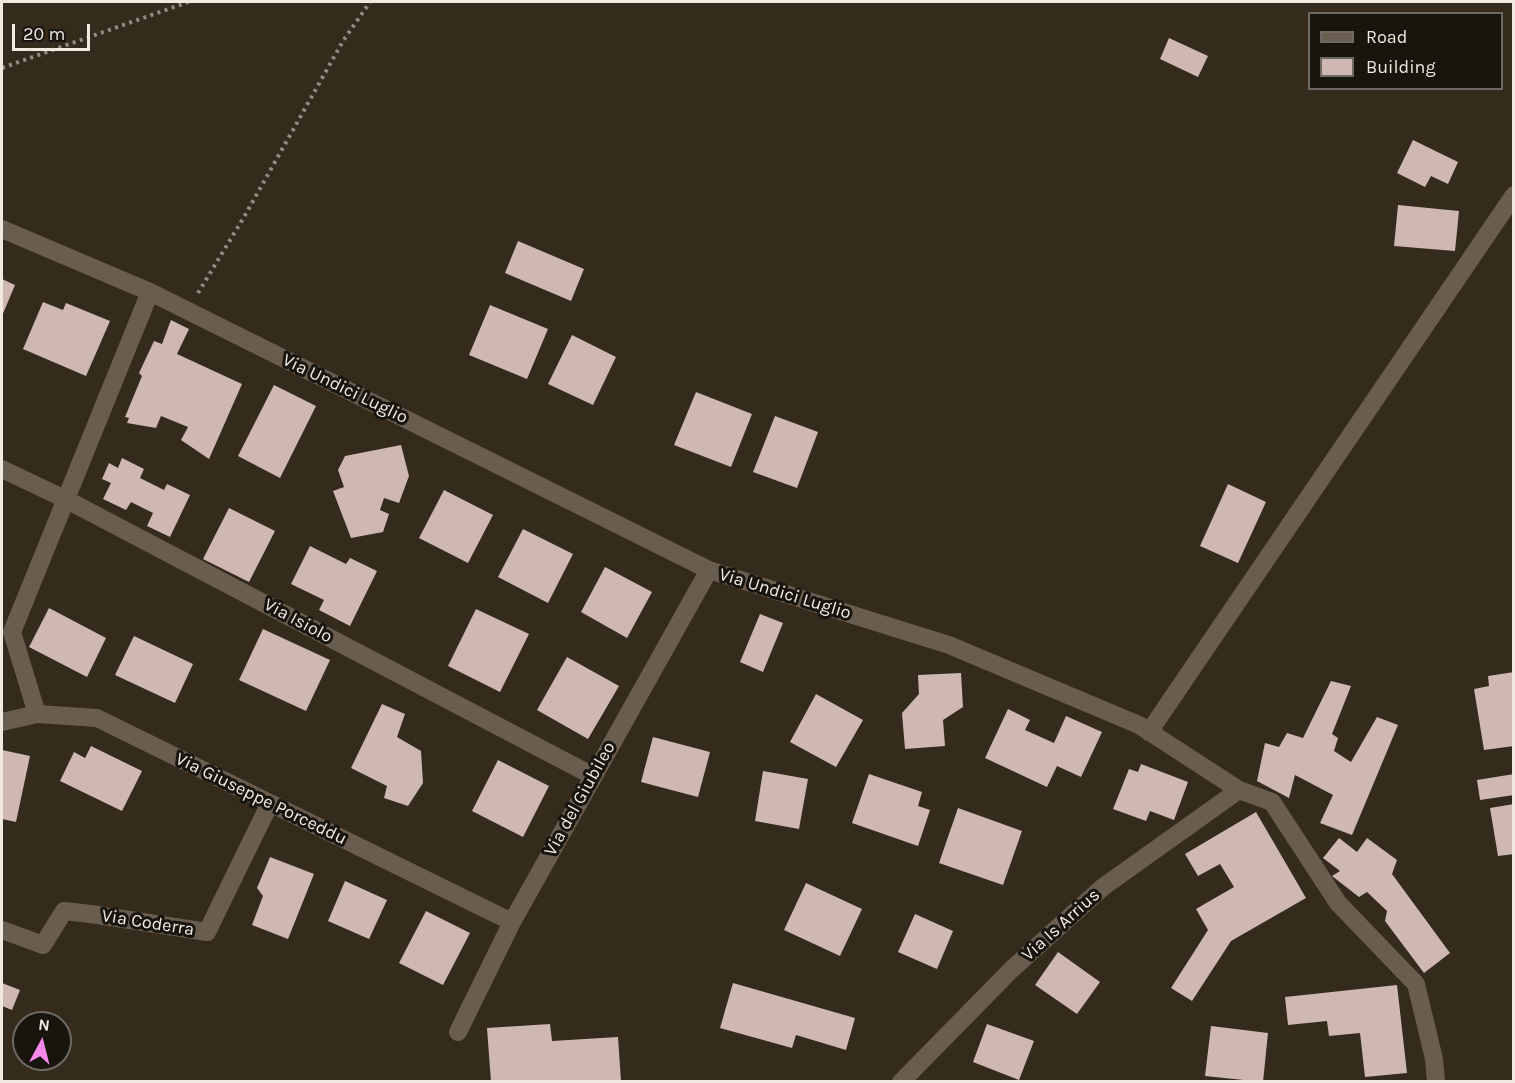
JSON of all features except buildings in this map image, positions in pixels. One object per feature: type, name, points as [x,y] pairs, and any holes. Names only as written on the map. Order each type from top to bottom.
[{"type":"street","points":[[1149,732],[1514,195]]},
{"type":"street","name":"Via Undici Luglio","points":[[2,229],[150,292],[709,570],[949,645],[1139,725],[1239,790],[1272,802],[1338,903],[1416,984],[1434,1059],[1436,1082]]},
{"type":"street","points":[[37,714],[12,632],[150,292]]},
{"type":"street","name":"Via Isiolo","points":[[2,469],[66,500],[593,776]]},
{"type":"street","name":"Via del Giubileo","points":[[458,1032],[512,922],[709,570]]},
{"type":"street","name":"Via Giuseppe Porceddu","points":[[2,722],[37,714],[97,718],[512,922]]},
{"type":"street","name":"Via Is Arrius","points":[[901,1082],[1012,969],[1103,887],[1239,790]]},
{"type":"street","name":"Via Coderra","points":[[2,930],[43,945],[63,911],[207,932],[270,803]]},
{"type":"path","points":[[2,68],[188,2]]},
{"type":"path","points":[[188,311],[343,41],[370,2]]}]
